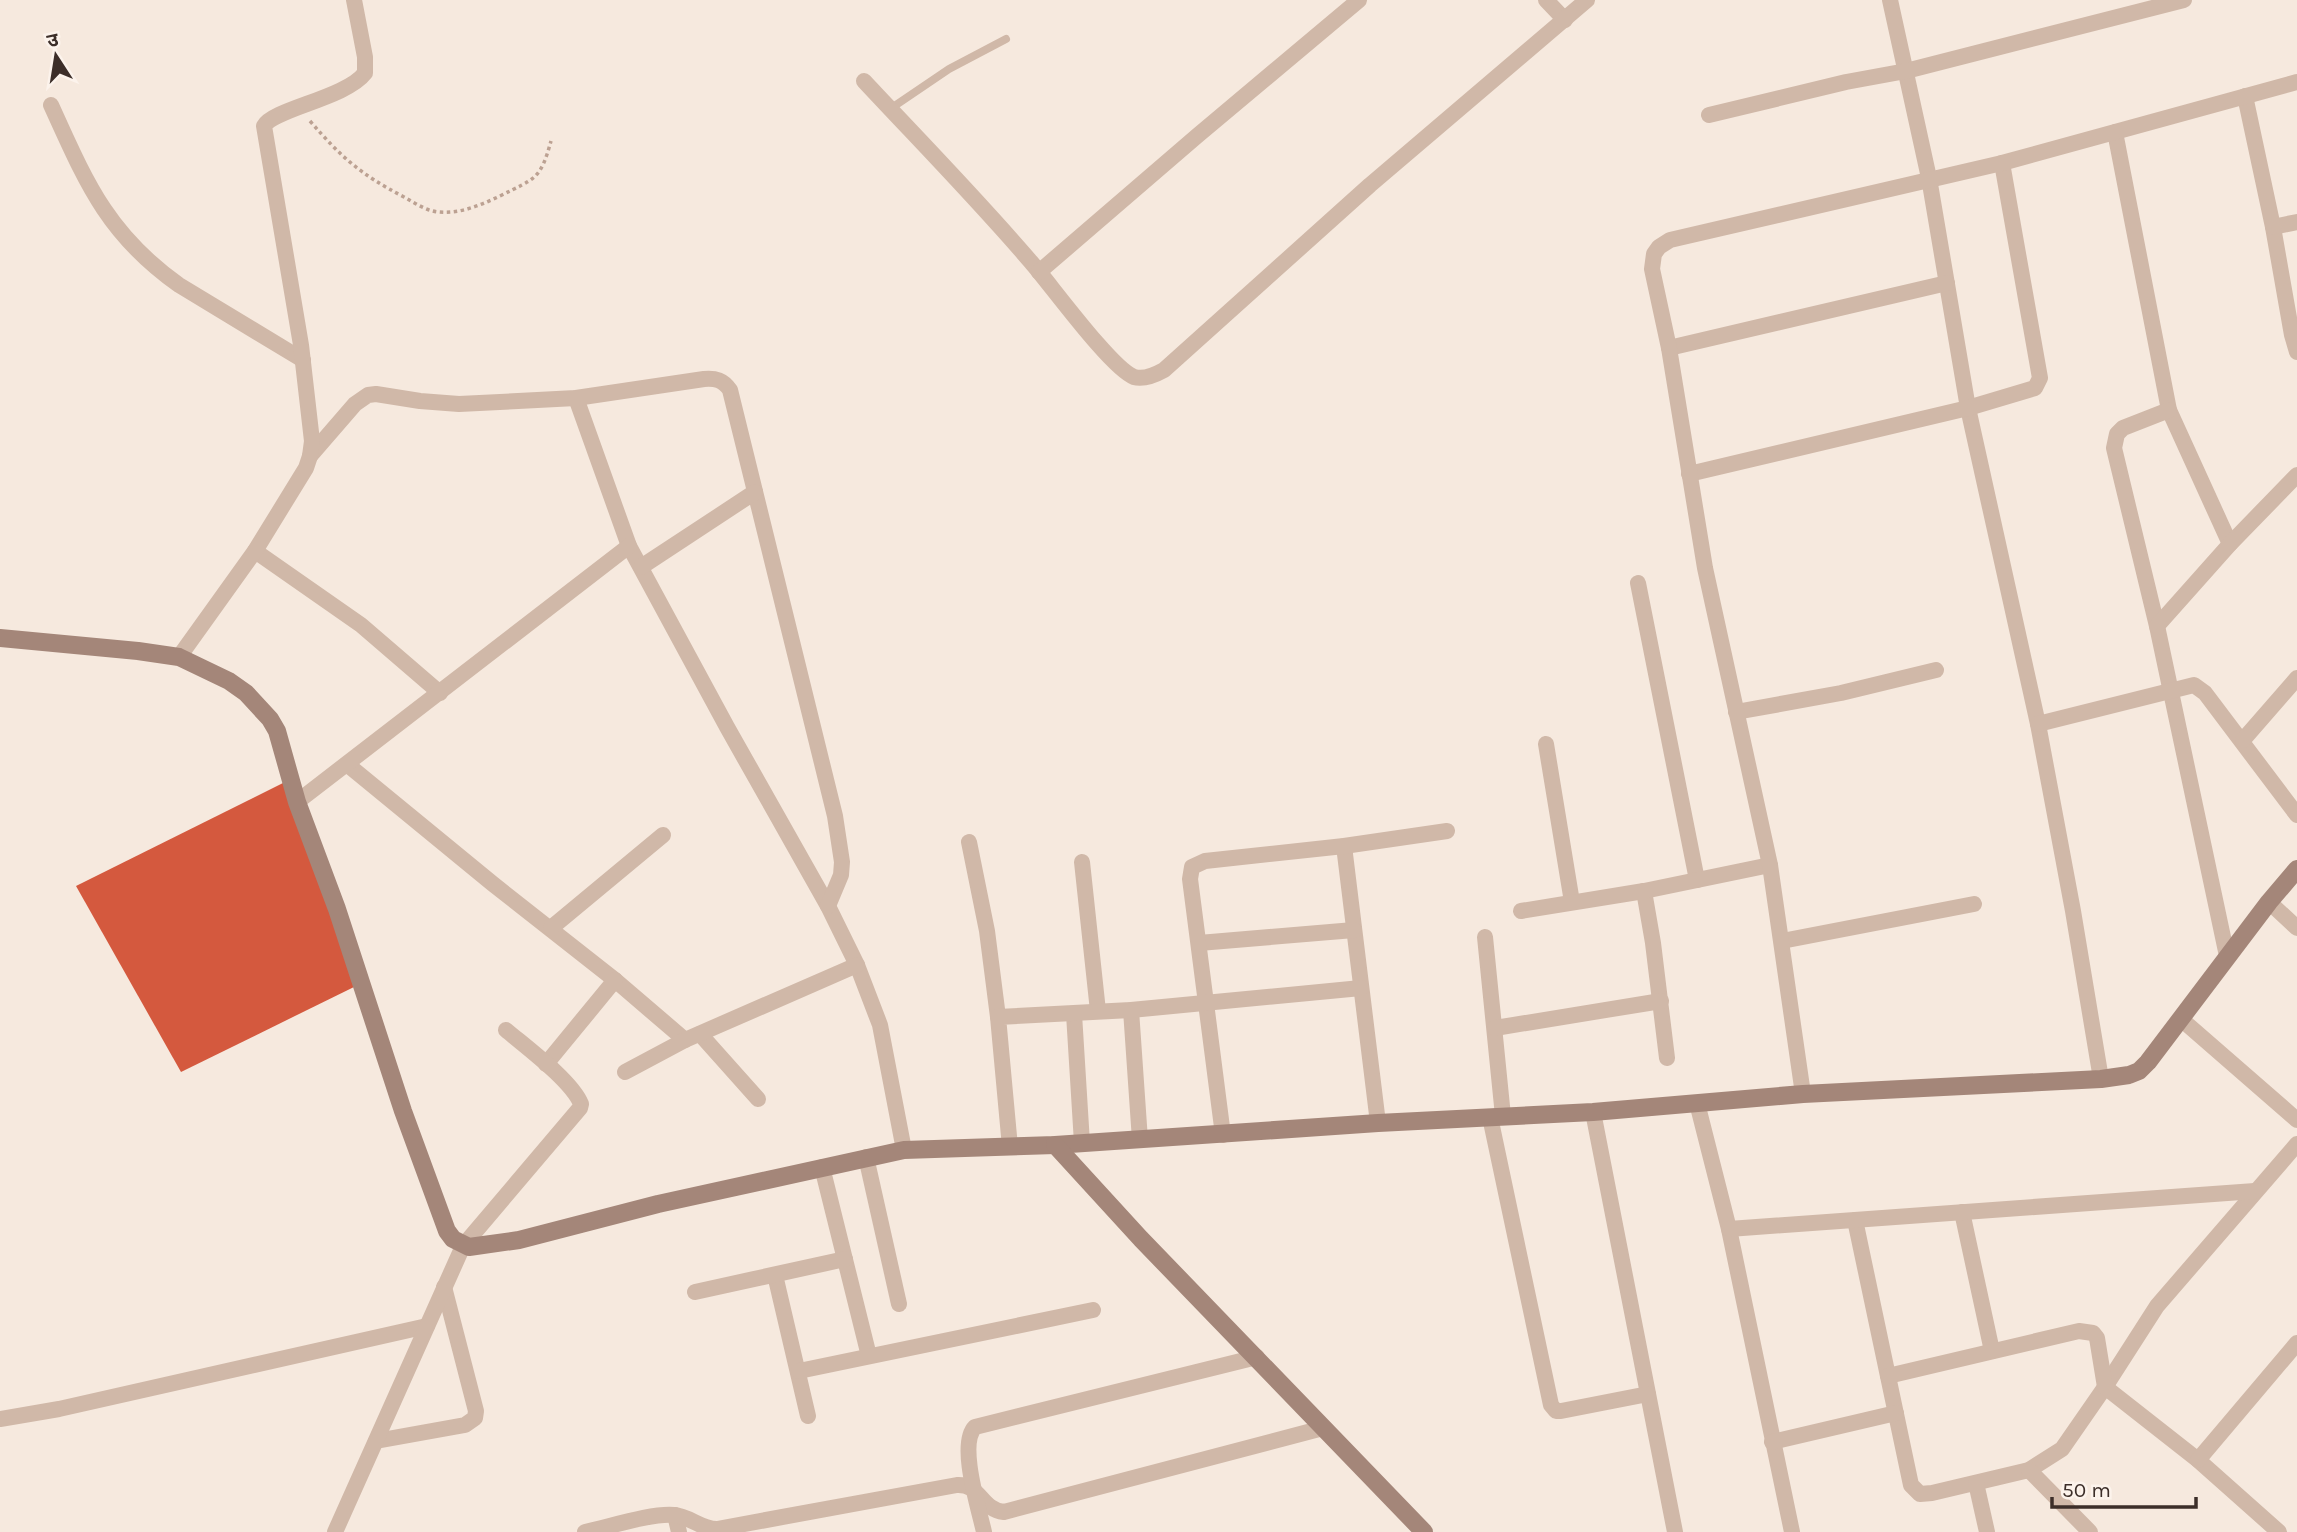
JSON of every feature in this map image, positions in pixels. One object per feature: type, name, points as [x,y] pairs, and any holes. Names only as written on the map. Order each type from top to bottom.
[{"type":"street","points":[[178,657],[255,551],[306,468],[310,456],[312,441],[303,360],[263,130],[265,122],[270,118],[356,83],[365,73],[365,57],[354,0]]},
{"type":"street","points":[[1039,272],[1359,0]]},
{"type":"street","points":[[1546,0],[1565,20]]},
{"type":"street","points":[[864,81],[1039,272],[1101,346],[1124,370],[1141,378],[1154,376],[1164,370],[1370,185],[1587,0]]},
{"type":"street","points":[[1890,0],[1929,178],[1968,408],[2038,724],[2101,1079]]},
{"type":"street","points":[[1709,114],[1906,71],[2184,0]]},
{"type":"street","points":[[1803,1094],[1770,865],[1704,568],[1669,348],[1652,269],[1654,254],[1670,240],[2002,163],[2297,82]]},
{"type":"street","points":[[2245,96],[2297,352]]},
{"type":"street","points":[[51,105],[95,198],[118,231],[161,272],[179,285],[303,360]]},
{"type":"street","points":[[2115,132],[2169,410],[2230,544]]},
{"type":"street","points":[[1689,474],[1968,408],[2035,388],[2040,378],[2002,163]]},
{"type":"street","points":[[2273,228],[2297,222]]},
{"type":"street","points":[[1669,348],[1947,283]]},
{"type":"street","points":[[310,456],[355,404],[368,395],[459,404],[576,398],[704,379],[720,380],[730,390],[835,816],[842,862],[841,875],[828,906]]},
{"type":"street","points":[[576,398],[629,546],[828,906],[857,965],[880,1025],[904,1150]]},
{"type":"street","points":[[2169,410],[2123,428],[2114,443],[2157,626],[2227,956]]},
{"type":"street","points":[[2157,626],[2230,544],[2297,475]]},
{"type":"street","points":[[641,567],[755,492]]},
{"type":"street","points":[[297,802],[629,546]]},
{"type":"street","points":[[255,551],[361,625],[440,693]]},
{"type":"street","points":[[1638,583],[1697,880]]},
{"type":"street","points":[[0,638],[178,657],[229,681],[260,706],[276,731],[297,802],[337,909],[403,1111],[447,1231],[463,1246],[519,1240],[658,1204],[904,1150],[1223,1135],[1378,1123],[1593,1112],[1803,1094],[2101,1079],[2129,1074],[2139,1071],[2148,1062],[2227,956],[2297,869]]},
{"type":"street","points":[[1736,712],[1841,693],[1936,670]]},
{"type":"street","points":[[2243,740],[2297,678]]},
{"type":"street","points":[[2038,724],[2187,686],[2199,687],[2243,740],[2297,815]]},
{"type":"street","points":[[1546,744],[1572,902]]},
{"type":"street","points":[[348,765],[493,884],[692,1037],[758,1099]]},
{"type":"street","points":[[1223,1135],[1190,879],[1192,867],[1197,863],[1447,831]]},
{"type":"street","points":[[551,928],[663,835]]},
{"type":"street","points":[[969,842],[987,931],[1010,1147]]},
{"type":"street","points":[[1345,846],[1378,1123]]},
{"type":"street","points":[[1082,862],[1098,1012]]},
{"type":"street","points":[[1521,911],[1644,891],[1770,865]]},
{"type":"street","points":[[1644,891],[1667,1058]]},
{"type":"street","points":[[2269,902],[2297,928]]},
{"type":"street","points":[[1782,941],[1974,904]]},
{"type":"street","points":[[1199,943],[1354,930]]},
{"type":"street","points":[[1485,937],[1495,1028],[1497,1116],[1551,1405],[1556,1411],[1561,1411],[1648,1394]]},
{"type":"street","points":[[625,1072],[692,1037],[857,965]]},
{"type":"street","points":[[546,1064],[615,980]]},
{"type":"street","points":[[998,1017],[1131,1010],[1361,988]]},
{"type":"street","points":[[1495,1028],[1661,1001]]},
{"type":"street","points":[[1131,1010],[1140,1140]]},
{"type":"street","points":[[1074,1014],[1082,1143]]},
{"type":"street","points":[[2181,1019],[2297,1120]]},
{"type":"street","points":[[335,1532],[463,1246],[580,1108],[579,1098],[546,1064],[506,1030]]},
{"type":"street","points":[[1698,1103],[1729,1229],[1792,1532]]},
{"type":"street","points":[[1593,1112],[1675,1532]]},
{"type":"street","points":[[1855,1220],[1911,1485],[1916,1491],[1926,1494],[2029,1470],[2062,1449],[2157,1306],[2297,1144]]},
{"type":"street","points":[[1055,1145],[1141,1239],[1424,1532]]},
{"type":"street","points":[[866,1157],[899,1304]]},
{"type":"street","points":[[822,1167],[869,1356]]},
{"type":"street","points":[[1729,1229],[2255,1191]]},
{"type":"street","points":[[1962,1212],[1992,1350]]},
{"type":"street","points":[[695,1292],[845,1259]]},
{"type":"street","points":[[775,1275],[808,1416]]},
{"type":"street","points":[[376,1441],[465,1425],[475,1418],[476,1411],[444,1287]]},
{"type":"street","points":[[799,1371],[1093,1310]]},
{"type":"street","points":[[0,1419],[59,1409],[427,1326]]},
{"type":"street","points":[[1888,1376],[2079,1331],[2093,1333],[2098,1338],[2105,1387],[2198,1460],[2279,1532]]},
{"type":"street","points":[[2198,1460],[2297,1343]]},
{"type":"street","points":[[984,1532],[974,1489],[968,1437],[975,1427],[1257,1357]]},
{"type":"street","points":[[1772,1442],[1896,1413]]},
{"type":"street","points":[[585,1532],[675,1514],[716,1529],[957,1485],[974,1489],[991,1509],[1004,1512],[1323,1428]]},
{"type":"street","points":[[2029,1470],[2090,1532]]},
{"type":"street","points":[[1976,1483],[1987,1532]]},
{"type":"street","points":[[675,1514],[679,1532]]},
{"type":"lane","points":[[890,109],[948,69],[1006,39]]},
{"type":"path","points":[[300,108],[338,154],[370,179],[438,212],[465,210],[483,204],[534,178],[544,167],[551,141]]},
{"type":"building","points":[[295,777],[354,987],[181,1072],[76,886]]}]
